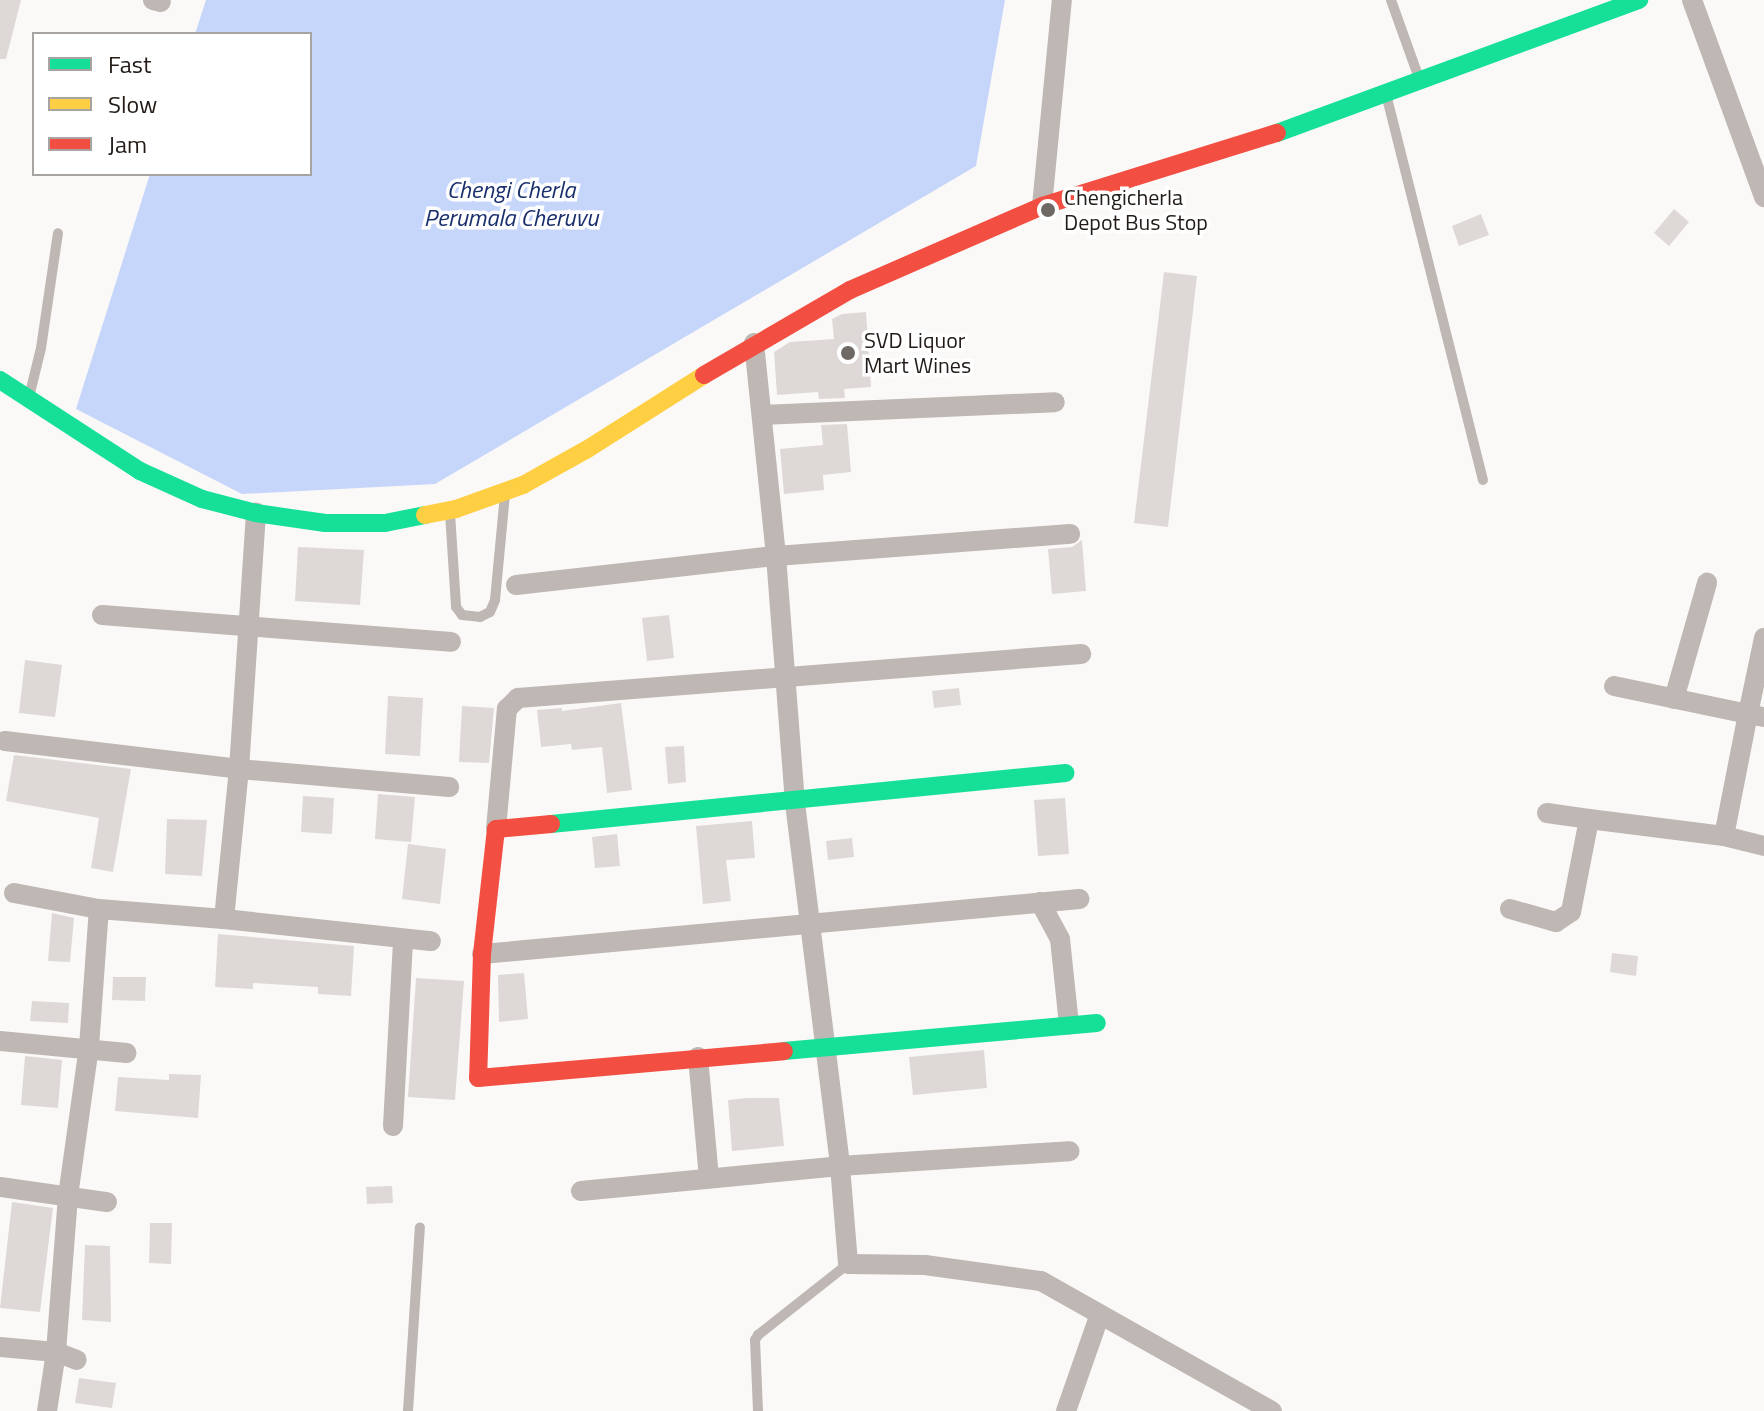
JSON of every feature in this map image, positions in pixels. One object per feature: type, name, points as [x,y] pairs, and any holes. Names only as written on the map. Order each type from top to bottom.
[{"type":"street","points":[[1042,206],[1062,0]]},
{"type":"street","points":[[0,380],[140,471],[202,499],[256,513],[325,523],[385,523],[450,511],[505,492],[586,450],[754,343],[850,290],[1042,206],[1233,149],[1639,0]]},
{"type":"street","points":[[1692,0],[1756,154],[1764,197]]},
{"type":"street","points":[[754,343],[776,556],[795,803],[840,1166],[848,1264],[925,1265],[1041,1281],[1099,1317],[1272,1411]]},
{"type":"street","points":[[762,415],[1055,402]]},
{"type":"street","points":[[224,919],[239,769],[256,513]]},
{"type":"street","points":[[516,585],[776,556],[1070,534]]},
{"type":"street","points":[[1674,699],[1707,583]]},
{"type":"street","points":[[102,615],[451,642]]},
{"type":"street","points":[[1724,836],[1756,716],[1764,638]]},
{"type":"street","points":[[1081,654],[518,698],[507,709],[482,954],[478,1078],[1097,1023]]},
{"type":"street","points":[[1614,686],[1756,716]]},
{"type":"street","points":[[5,741],[239,769],[449,787]]},
{"type":"street","points":[[496,829],[795,803],[1065,773]]},
{"type":"street","points":[[1547,813],[1724,836],[1764,846]]},
{"type":"street","points":[[1510,909],[1556,922],[1571,912],[1589,819]]},
{"type":"street","points":[[14,893],[99,909],[431,941]]},
{"type":"street","points":[[482,954],[1079,899]]},
{"type":"street","points":[[1040,902],[1060,939],[1069,1025]]},
{"type":"street","points":[[47,1411],[56,1352],[68,1196],[89,1047],[99,909]]},
{"type":"street","points":[[393,1126],[403,939]]},
{"type":"street","points":[[0,1041],[89,1047],[126,1053]]},
{"type":"street","points":[[698,1057],[709,1179]]},
{"type":"street","points":[[581,1191],[840,1166],[1070,1151]]},
{"type":"street","points":[[0,1187],[107,1202]]},
{"type":"street","points":[[1066,1411],[1099,1317]]},
{"type":"street","points":[[0,1347],[56,1352],[77,1360]]},
{"type":"lane","points":[[1391,0],[1420,80]]},
{"type":"lane","points":[[1386,92],[1483,480]]},
{"type":"lane","points":[[28,399],[41,348],[58,233]]},
{"type":"lane","points":[[450,511],[456,607],[462,615],[480,617],[490,612],[495,600],[505,492]]},
{"type":"lane","points":[[408,1411],[420,1227]]},
{"type":"lane","points":[[758,1411],[755,1340],[758,1335],[848,1264]]},
{"type":"water","name":"Chengi Cherla Perumala Cheruvu","points":[[206,0],[1005,0],[976,166],[435,484],[242,494],[76,409],[149,176],[312,176],[312,32],[196,32]]},
{"type":"building","points":[[0,0],[21,0],[6,59],[0,59]]},
{"type":"building","points":[[1674,209],[1689,222],[1669,246],[1654,233]]},
{"type":"building","points":[[1481,214],[1489,235],[1459,246],[1452,226]]},
{"type":"building","points":[[1164,272],[1197,276],[1168,527],[1134,523]]},
{"type":"building","points":[[866,312],[871,387],[844,389],[845,398],[819,399],[818,392],[777,395],[774,352],[790,342],[834,339],[832,319],[842,314]]},
{"type":"building","points":[[847,424],[851,472],[823,475],[824,490],[784,494],[780,449],[823,445],[821,425]]},
{"type":"building","points":[[1082,540],[1086,591],[1052,594],[1048,549],[1072,547]]},
{"type":"building","points":[[298,547],[364,550],[360,605],[295,601]]},
{"type":"building","points":[[669,615],[674,658],[647,661],[642,618]]},
{"type":"building","points":[[25,660],[62,665],[55,717],[19,713]]},
{"type":"building","points":[[959,688],[961,705],[934,708],[932,691]]},
{"type":"building","points":[[388,696],[423,698],[420,756],[385,754]]},
{"type":"building","points":[[621,703],[632,790],[607,793],[602,747],[572,750],[571,744],[541,747],[537,710],[562,708],[562,711]]},
{"type":"building","points":[[462,706],[494,708],[489,763],[459,762]]},
{"type":"building","points":[[684,746],[686,782],[668,784],[665,747]]},
{"type":"building","points":[[14,755],[131,769],[113,872],[91,868],[99,818],[6,801]]},
{"type":"building","points":[[378,794],[415,797],[411,842],[375,839]]},
{"type":"building","points":[[303,796],[334,798],[332,834],[301,832]]},
{"type":"building","points":[[1065,798],[1069,854],[1038,856],[1034,800]]},
{"type":"building","points":[[167,819],[207,820],[202,876],[165,874]]},
{"type":"building","points":[[752,821],[755,858],[726,860],[731,901],[703,904],[696,826]]},
{"type":"building","points":[[617,834],[620,866],[595,868],[592,837]]},
{"type":"building","points":[[852,838],[854,857],[828,860],[826,841]]},
{"type":"building","points":[[408,844],[446,849],[440,904],[402,899]]},
{"type":"building","points":[[52,913],[74,918],[70,962],[48,961]]},
{"type":"building","points":[[218,934],[354,946],[351,996],[318,994],[318,987],[253,983],[253,989],[215,987]]},
{"type":"building","points":[[1612,953],[1638,956],[1636,976],[1610,972]]},
{"type":"building","points":[[524,973],[528,1019],[499,1022],[498,975]]},
{"type":"building","points":[[113,977],[146,977],[145,1001],[112,1000]]},
{"type":"building","points":[[416,978],[464,981],[455,1100],[408,1097]]},
{"type":"building","points":[[32,1001],[69,1003],[68,1023],[30,1021]]},
{"type":"building","points":[[984,1050],[987,1088],[913,1095],[909,1057]]},
{"type":"building","points":[[25,1056],[62,1060],[58,1108],[21,1105]]},
{"type":"building","points":[[169,1074],[201,1075],[198,1118],[115,1111],[118,1077],[169,1080]]},
{"type":"building","points":[[779,1098],[784,1146],[732,1151],[728,1100]]},
{"type":"building","points":[[392,1186],[393,1203],[367,1204],[366,1187]]},
{"type":"building","points":[[12,1202],[53,1208],[40,1312],[0,1308]]},
{"type":"building","points":[[150,1223],[172,1223],[171,1264],[149,1263]]},
{"type":"building","points":[[85,1245],[110,1246],[111,1322],[82,1320]]},
{"type":"building","points":[[79,1378],[116,1383],[112,1408],[75,1403]]},
{"type":"traffic: fast","points":[[1277,133],[1639,0]]},
{"type":"traffic: fast","points":[[0,380],[140,471],[202,499],[256,513],[325,523],[385,523],[425,515]]},
{"type":"traffic: fast","points":[[551,824],[1065,773]]},
{"type":"traffic: fast","points":[[784,1051],[1097,1023]]},
{"type":"traffic: slow","points":[[425,515],[456,509],[523,485],[586,450],[704,375]]},
{"type":"traffic: jam","points":[[704,375],[850,290],[1042,206],[1277,133]]},
{"type":"traffic: jam","points":[[551,824],[496,829],[482,954],[478,1078],[784,1051]]},
{"type":"place","name":"Chengicherla Depot Bus Stop","points":[[1048,210]]},
{"type":"place","name":"SVD Liquor Mart Wines","points":[[848,353]]}]
